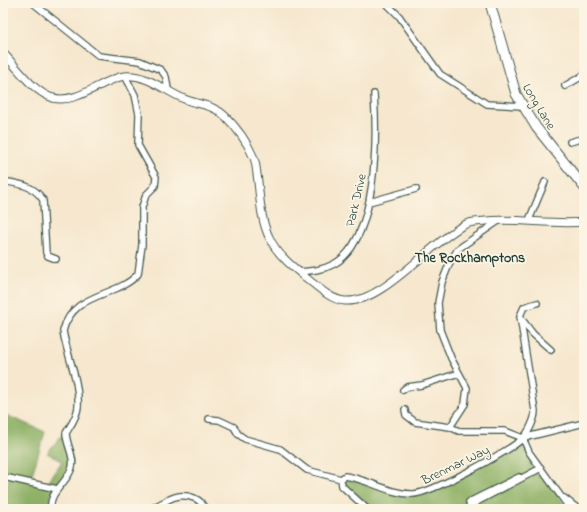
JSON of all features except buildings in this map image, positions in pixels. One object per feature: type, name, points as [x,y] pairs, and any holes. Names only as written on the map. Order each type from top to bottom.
[{"type":"main road","name":"Long Lane","points":[[490,3],[511,80],[523,106],[536,127],[584,187]]},
{"type":"street","points":[[33,3],[100,56],[140,61],[161,70],[166,77],[168,89]]},
{"type":"street","points":[[386,3],[399,16],[440,74],[487,104],[523,106]]},
{"type":"street","points":[[3,53],[37,88],[45,94],[60,99],[66,99],[125,76],[145,79],[168,89],[186,100],[212,107],[224,115],[240,134],[254,157],[263,218],[269,237],[277,252],[325,293],[336,299],[346,301],[358,300],[385,287],[443,238],[464,224],[501,220],[529,220],[570,223],[584,222]]},
{"type":"street","points":[[565,86],[584,75]]},
{"type":"street","points":[[51,509],[53,495],[68,477],[73,466],[66,433],[75,418],[78,408],[77,388],[63,331],[65,323],[74,311],[93,297],[127,283],[138,274],[141,252],[142,207],[146,195],[155,186],[156,177],[153,170],[142,155],[138,145],[139,114],[135,96],[125,76]]},
{"type":"street","name":"Park Drive","points":[[299,272],[320,270],[335,263],[348,253],[360,231],[369,202],[377,133],[374,94]]},
{"type":"street","points":[[570,142],[584,138]]},
{"type":"street","points":[[3,181],[26,185],[40,195],[43,200],[46,253],[48,256],[56,259]]},
{"type":"street","points":[[529,220],[545,182]]},
{"type":"street","points":[[369,202],[416,189]]},
{"type":"street","points":[[450,427],[465,404],[467,388],[440,330],[438,303],[442,282],[450,262],[458,250],[501,220]]},
{"type":"street","points":[[537,303],[524,307],[520,316],[535,411],[533,420],[523,438],[525,445],[570,509]]},
{"type":"street","points":[[520,316],[533,334],[551,350]]},
{"type":"street","points":[[402,390],[407,386],[422,385],[459,373]]},
{"type":"street","points":[[405,410],[406,415],[416,422],[450,427],[459,431],[505,431],[523,438],[584,423]]},
{"type":"street","name":"Brenmar Way","points":[[209,419],[219,420],[234,427],[238,434],[245,439],[280,449],[307,470],[341,479],[345,476],[357,477],[402,494],[415,495],[484,464],[523,438]]},
{"type":"street","points":[[469,504],[520,476],[526,476],[541,468]]},
{"type":"street","points":[[4,477],[57,489]]},
{"type":"street","points":[[341,479],[342,486],[367,509]]},
{"type":"street","points":[[150,509],[167,500],[184,494],[198,499],[204,509]]},
{"type":"street","points":[[562,497],[578,509]]},
{"type":"green space","points":[[4,414],[45,432],[31,478],[47,484],[62,461],[47,453],[62,435],[69,470],[51,494],[49,509],[4,509],[3,492],[10,477],[3,470]]},
{"type":"green space","points":[[523,440],[567,509],[372,509],[346,486],[345,481],[347,479],[359,481],[404,496],[428,492]]},
{"type":"district","name":"The Rockhamptons","points":[[470,257]]}]
